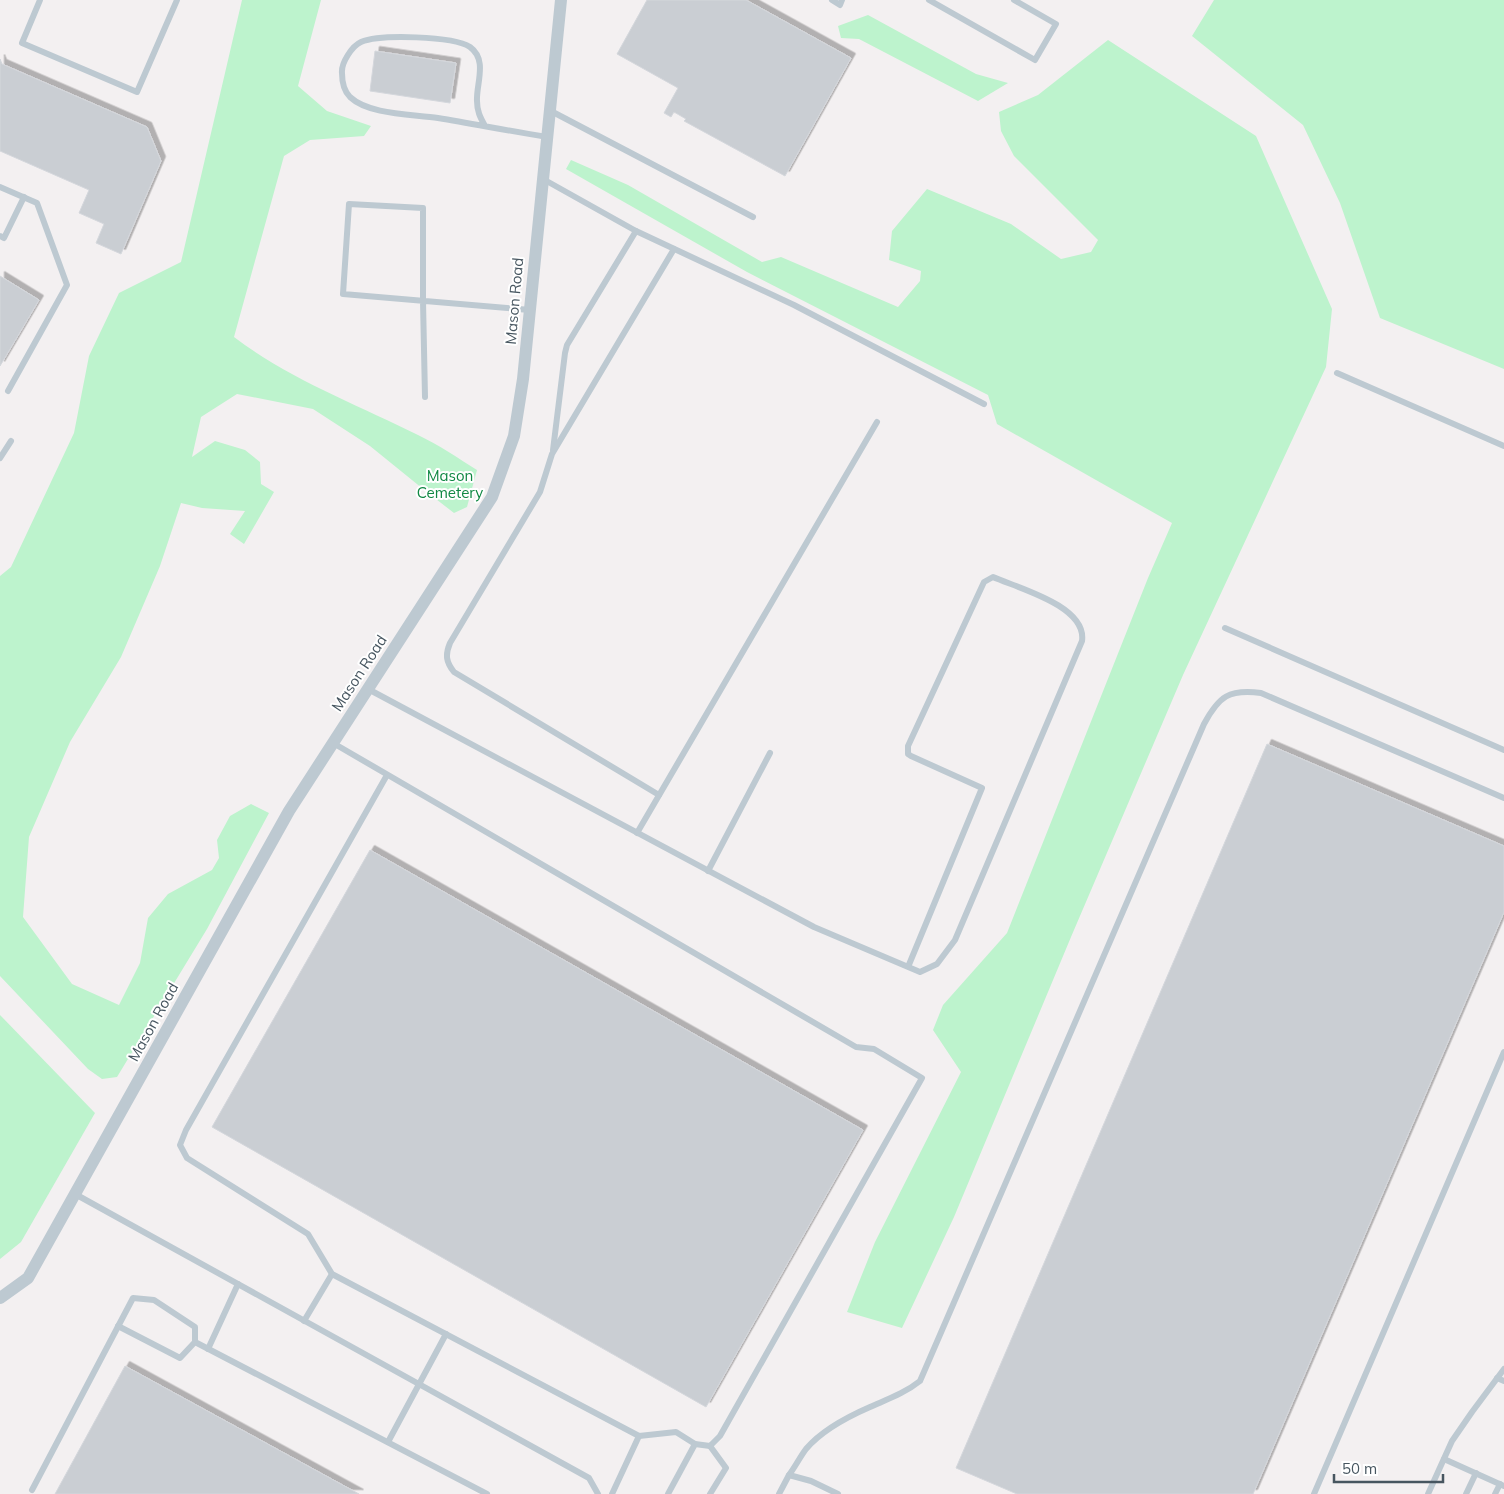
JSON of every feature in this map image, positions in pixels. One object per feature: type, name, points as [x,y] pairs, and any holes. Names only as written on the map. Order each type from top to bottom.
[{"type":"street","name":"Mason Road","points":[[0,1298],[28,1278],[289,811],[492,497],[514,436],[523,379],[561,0]]},
{"type":"lane","points":[[40,0],[22,43],[137,92],[177,0]]},
{"type":"lane","points":[[832,0],[840,4],[842,0]]},
{"type":"lane","points":[[929,0],[1035,60],[1056,24],[1014,0]]},
{"type":"lane","points":[[485,126],[478,112],[477,98],[481,72],[477,56],[470,47],[444,39],[387,37],[360,42],[349,53],[342,68],[342,82],[349,96],[360,104],[384,111],[436,117],[485,126],[547,137]]},
{"type":"lane","points":[[549,110],[753,217]]},
{"type":"lane","points":[[542,179],[636,232],[794,305],[984,404]]},
{"type":"lane","points":[[0,187],[37,203],[68,285],[8,391]]},
{"type":"lane","points":[[0,236],[4,238],[24,197]]},
{"type":"lane","points":[[425,397],[423,301],[423,208],[349,204],[344,294],[423,301],[530,310]]},
{"type":"lane","points":[[636,232],[565,353],[552,454],[540,492],[450,643],[446,658],[454,672],[658,795]]},
{"type":"lane","points":[[552,454],[674,249]]},
{"type":"lane","points":[[1337,373],[1504,446]]},
{"type":"lane","points":[[636,833],[877,422]]},
{"type":"lane","points":[[0,458],[11,440]]},
{"type":"lane","points":[[368,689],[814,928],[920,972],[937,964],[955,940],[1082,641],[1083,634],[1081,628],[1068,611],[1057,604],[993,578],[984,582],[908,746],[908,754],[911,756],[982,788],[908,967]]},
{"type":"lane","points":[[1225,628],[1504,750]]},
{"type":"lane","points":[[779,1494],[806,1449],[829,1430],[867,1408],[907,1391],[920,1380],[1200,733],[1213,707],[1228,695],[1244,691],[1261,693],[1504,798]]},
{"type":"lane","points":[[334,743],[856,1047],[874,1049],[922,1078],[720,1436],[710,1446]]},
{"type":"lane","points":[[708,871],[770,753]]},
{"type":"lane","points":[[387,775],[186,1130],[180,1145],[187,1158],[308,1234],[332,1274],[639,1436],[676,1432],[695,1444],[710,1446],[726,1468],[710,1494]]},
{"type":"lane","points":[[1314,1494],[1504,1052]]},
{"type":"lane","points":[[75,1194],[589,1478],[598,1494]]},
{"type":"lane","points":[[304,1321],[332,1274]]},
{"type":"lane","points":[[208,1349],[238,1284]]},
{"type":"lane","points":[[32,1490],[118,1326],[133,1298],[154,1300],[195,1327],[195,1342],[180,1358],[118,1326]]},
{"type":"lane","points":[[388,1442],[446,1334]]},
{"type":"lane","points":[[195,1342],[487,1494]]},
{"type":"lane","points":[[1428,1494],[1452,1441],[1504,1369]]},
{"type":"lane","points":[[1497,1378],[1504,1381]]},
{"type":"lane","points":[[612,1494],[639,1436]]},
{"type":"lane","points":[[668,1494],[695,1444]]},
{"type":"lane","points":[[1444,1459],[1502,1485],[1495,1494]]},
{"type":"lane","points":[[1466,1494],[1476,1472]]},
{"type":"lane","points":[[789,1475],[811,1481],[838,1494]]},
{"type":"green space","name":"Mason Cemetery","points":[[242,0],[321,0],[298,86],[327,111],[371,126],[364,136],[310,140],[284,156],[234,337],[277,366],[426,439],[477,470],[467,507],[454,513],[428,495],[428,493],[370,446],[313,409],[237,394],[201,417],[192,457],[215,441],[245,450],[260,462],[261,484],[274,492],[244,544],[230,534],[245,511],[202,508],[181,503],[160,566],[121,657],[70,742],[29,837],[23,917],[72,984],[119,1005],[140,963],[148,918],[168,894],[212,870],[219,858],[217,840],[230,816],[251,804],[269,813],[207,929],[117,1077],[102,1079],[88,1069],[0,976],[0,576],[11,567],[74,433],[89,356],[119,293],[181,262]]},
{"type":"green space","points":[[1214,0],[1504,0],[1504,369],[1380,318],[1340,203],[1303,125],[1192,36]]},
{"type":"green space","points":[[868,15],[976,74],[1008,83],[978,101],[859,39],[841,38],[838,26]]},
{"type":"green space","points":[[1108,40],[1256,136],[1332,309],[1326,367],[1183,675],[954,1217],[902,1328],[847,1312],[875,1242],[961,1072],[933,1030],[943,1005],[1007,933],[1148,578],[1172,523],[997,424],[988,395],[747,272],[566,169],[571,160],[628,185],[762,262],[781,257],[898,307],[920,281],[921,271],[889,260],[892,231],[927,189],[1011,224],[1061,259],[1091,252],[1098,240],[1014,156],[1001,131],[999,112],[1038,95]]},
{"type":"green space","points":[[0,1015],[95,1113],[21,1242],[0,1259]]},
{"type":"building","points":[[647,0],[746,0],[851,58],[785,176],[684,121],[686,119],[674,112],[671,117],[664,113],[678,88],[617,54]]},
{"type":"building","points":[[375,51],[456,63],[450,103],[370,91]]},
{"type":"building","points":[[0,59],[2,64],[147,127],[161,161],[121,254],[96,243],[104,224],[79,213],[89,190],[0,151]]},
{"type":"building","points":[[0,276],[39,300],[0,366]]},
{"type":"building","points":[[1267,744],[1504,846],[1504,912],[1253,1494],[1017,1494],[956,1468]]},
{"type":"building","points":[[370,850],[863,1130],[706,1407],[212,1127]]},
{"type":"building","points":[[125,1366],[359,1494],[55,1494]]}]
